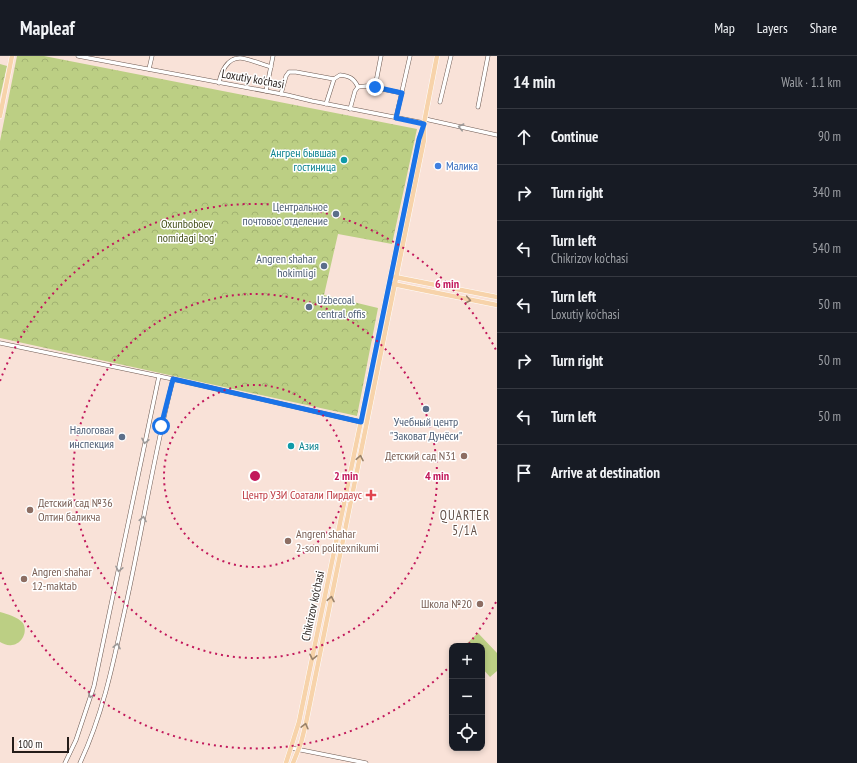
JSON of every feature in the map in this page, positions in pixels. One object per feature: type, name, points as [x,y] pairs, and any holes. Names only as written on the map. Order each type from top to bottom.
[{"type":"main road","points":[[0,116],[12,56]]},
{"type":"main road","name":"Chikrizov ko'chasi","points":[[293,763],[306,723],[424,140],[425,121],[437,56]]},
{"type":"main road","name":"Chikrizov ko'chasi","points":[[286,763],[300,722],[390,276],[419,139],[425,121]]},
{"type":"main road","points":[[390,276],[497,297]]},
{"type":"main road","points":[[389,284],[497,305]]},
{"type":"main road","points":[[385,303],[391,304]]},
{"type":"street","name":"Loxutiy ko'chasi","points":[[78,56],[266,91],[396,118],[425,121],[497,135]]},
{"type":"street","points":[[149,69],[152,56]]},
{"type":"street","points":[[266,91],[272,56]]},
{"type":"street","points":[[375,87],[381,56]]},
{"type":"street","points":[[396,118],[410,56]]},
{"type":"street","points":[[440,102],[451,56]]},
{"type":"street","points":[[478,107],[488,56]]},
{"type":"street","points":[[219,83],[223,70],[231,61],[240,58],[271,67]]},
{"type":"street","points":[[281,94],[286,76],[289,72],[334,79]]},
{"type":"street","points":[[326,104],[334,79],[340,75],[348,76],[355,80],[358,87]]},
{"type":"street","points":[[350,109],[355,91],[358,87],[375,87],[402,93]]},
{"type":"street","points":[[0,343],[173,379],[361,422]]},
{"type":"street","points":[[65,763],[76,740],[94,686],[159,376]]},
{"type":"street","points":[[80,763],[90,742],[108,688],[134,570],[161,426],[173,379]]},
{"type":"street","points":[[291,748],[366,763]]},
{"type":"green space","name":"Oxunboboev nomidagi bog'","points":[[17,56],[44,56],[417,129],[392,244],[338,234],[324,295],[378,308],[357,416],[0,338],[0,141]]},
{"type":"green space","points":[[0,64],[7,66],[0,97]]},
{"type":"green space","points":[[0,612],[15,617],[23,623],[25,630],[23,637],[16,644],[9,645],[0,642]]},
{"type":"green space","points":[[478,633],[497,653],[497,671],[490,677],[485,671],[485,643],[467,643]]},
{"type":"place","name":"Ангрен бывшая гостиница","points":[[344,160]]},
{"type":"place","name":"Малика","points":[[438,166]]},
{"type":"place","name":"Центральное почтовое отделение","points":[[336,214]]},
{"type":"place","name":"Angren shahar hokimligi","points":[[324,266]]},
{"type":"place","name":"Uzbecoal central offis","points":[[309,307]]},
{"type":"place","name":"Учебный центр \"Заковат Дунёси\"","points":[[426,409]]},
{"type":"place","name":"Налоговая инспекция","points":[[122,437]]},
{"type":"place","name":"Азия","points":[[291,446]]},
{"type":"place","name":"Детский сад N31","points":[[464,456]]},
{"type":"place","name":"Центр УЗИ Соатали Пирдаус","points":[[371,495]]},
{"type":"place","name":"Детский сад №36 Олтин баликча","points":[[30,510]]},
{"type":"place","name":"Angren shahar 2-son politexnikumi","points":[[288,541]]},
{"type":"place","name":"Angren shahar 12-maktab","points":[[24,579]]},
{"type":"place","name":"Школа №20","points":[[480,604]]},
{"type":"district","name":"QUARTER 5/1A","points":[[465,522]]},
{"type":"route","points":[[161,426],[173,379],[361,422],[419,139],[424,124],[396,118],[402,93],[375,87]]}]
